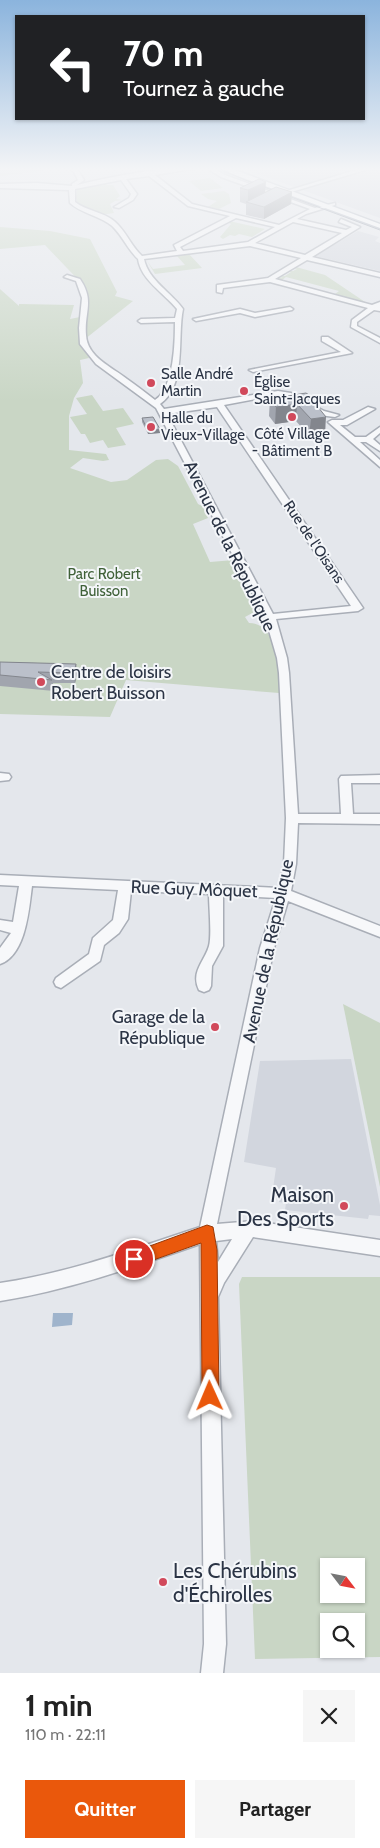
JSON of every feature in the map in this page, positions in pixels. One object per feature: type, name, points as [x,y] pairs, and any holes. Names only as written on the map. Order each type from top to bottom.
[{"type":"street","points":[[129,245],[141,258],[142,264],[153,280],[180,309],[177,320],[178,341],[172,380],[163,398],[155,404]]},
{"type":"street","points":[[178,245],[176,246],[182,253]]},
{"type":"street","points":[[141,258],[242,245]]},
{"type":"street","points":[[255,245],[380,276]]},
{"type":"street","points":[[220,292],[219,286],[270,280],[326,245]]},
{"type":"street","points":[[246,276],[378,306]]},
{"type":"street","name":"Avenue de la République","points":[[67,277],[78,280],[84,289],[86,309],[82,333],[86,349],[101,365],[155,404],[162,412],[270,617],[282,658],[284,673],[292,818],[290,864],[267,948],[207,1233],[210,1250],[209,1299],[215,1644],[212,1673]]},
{"type":"street","points":[[378,306],[354,321],[354,327],[380,341]]},
{"type":"street","points":[[196,319],[240,311],[254,315],[290,309]]},
{"type":"street","points":[[141,312],[141,329]]},
{"type":"street","points":[[141,321],[177,320]]},
{"type":"street","points":[[253,370],[348,354],[325,339]]},
{"type":"street","points":[[162,412],[219,404],[278,392],[288,395],[315,410],[347,422],[371,409]]},
{"type":"street","name":"Rue de l'Oisans","points":[[219,404],[358,608],[270,617]]},
{"type":"street","points":[[334,418],[380,407]]},
{"type":"street","points":[[334,418],[361,440],[368,455],[380,464]]},
{"type":"street","points":[[347,422],[347,429],[361,440],[380,449]]},
{"type":"street","points":[[361,440],[380,428]]},
{"type":"street","points":[[347,818],[345,779],[380,780]]},
{"type":"street","points":[[292,818],[380,819]]},
{"type":"street","name":"Rue Guy Môquet","points":[[0,880],[283,894],[380,932]]},
{"type":"street","points":[[0,958],[15,940],[19,929],[26,881]]},
{"type":"street","points":[[61,982],[95,957],[98,942],[113,931],[121,922],[124,886]]},
{"type":"street","points":[[204,986],[205,966],[216,946],[216,891]]},
{"type":"street","points":[[0,925],[19,929]]},
{"type":"street","points":[[0,1292],[33,1287],[102,1270],[207,1233],[254,1229],[380,1248]]},
{"type":"street","points":[[209,1299],[218,1277],[248,1230]]},
{"type":"shaded area","points":[[334,245],[380,245],[380,271],[315,256]]},
{"type":"shaded area","points":[[351,1059],[380,1205],[380,1216],[369,1215],[368,1219],[285,1210],[286,1203],[279,1202],[279,1196],[272,1195],[276,1168],[244,1162],[260,1061]]},
{"type":"green space","points":[[0,245],[44,245],[0,249]]},
{"type":"green space","points":[[45,245],[93,245],[117,292],[115,296],[133,301],[85,339],[88,305],[87,289]]},
{"type":"green space","points":[[189,254],[202,268],[155,274],[147,261],[153,269],[185,265],[177,256]]},
{"type":"green space","points":[[294,268],[325,275],[368,304],[335,294],[339,291],[286,277],[282,280],[287,282],[275,279],[285,276],[291,272],[289,271],[297,269]]},
{"type":"green space","name":"Parc Robert Buisson","points":[[0,289],[19,306],[19,304],[74,305],[70,319],[80,317],[80,340],[89,358],[80,360],[83,383],[74,398],[69,416],[69,450],[106,454],[109,460],[83,458],[70,468],[111,482],[127,480],[156,460],[168,459],[178,466],[198,504],[204,507],[208,518],[193,524],[210,562],[234,560],[258,602],[259,606],[256,611],[245,617],[249,623],[259,625],[272,640],[278,662],[279,693],[126,680],[110,717],[0,714]]},
{"type":"green space","points":[[92,395],[103,411],[123,408],[134,424],[116,428],[126,445],[108,448],[103,440],[90,443],[85,434],[81,434],[70,417],[87,414],[76,398]]},
{"type":"green space","points":[[343,1004],[380,1023],[380,1187]]},
{"type":"green space","points":[[242,1277],[380,1277],[380,1657],[365,1657],[365,1613],[320,1613],[320,1658],[255,1659],[239,1284]]},
{"type":"water","points":[[53,1313],[73,1313],[72,1325],[52,1327]]},
{"type":"building","points":[[306,393],[318,401],[314,402],[326,417],[311,419],[297,404],[276,407],[270,399]]},
{"type":"building","name":"Halle du Vieux-Village","points":[[153,417],[160,429],[148,431],[142,418]]},
{"type":"building","points":[[0,662],[76,664],[74,673],[38,672],[52,680],[0,675]]},
{"type":"place","name":"Salle André Martin","points":[[151,383]]},
{"type":"place","name":"Église Saint-Jacques","points":[[244,391]]},
{"type":"place","name":"Côté Village - Bâtiment B","points":[[292,417]]},
{"type":"place","name":"Halle du Vieux-Village","points":[[151,427]]},
{"type":"place","name":"Centre de loisirs Robert Buisson","points":[[41,682]]},
{"type":"place","name":"Garage de la République","points":[[215,1027]]},
{"type":"place","name":"Maison Des Sports","points":[[344,1206]]},
{"type":"place","name":"Les Chérubins d'Échirolles","points":[[163,1582]]},
{"type":"route","points":[[134,1259],[207,1233],[210,1250],[210,1396]]}]
